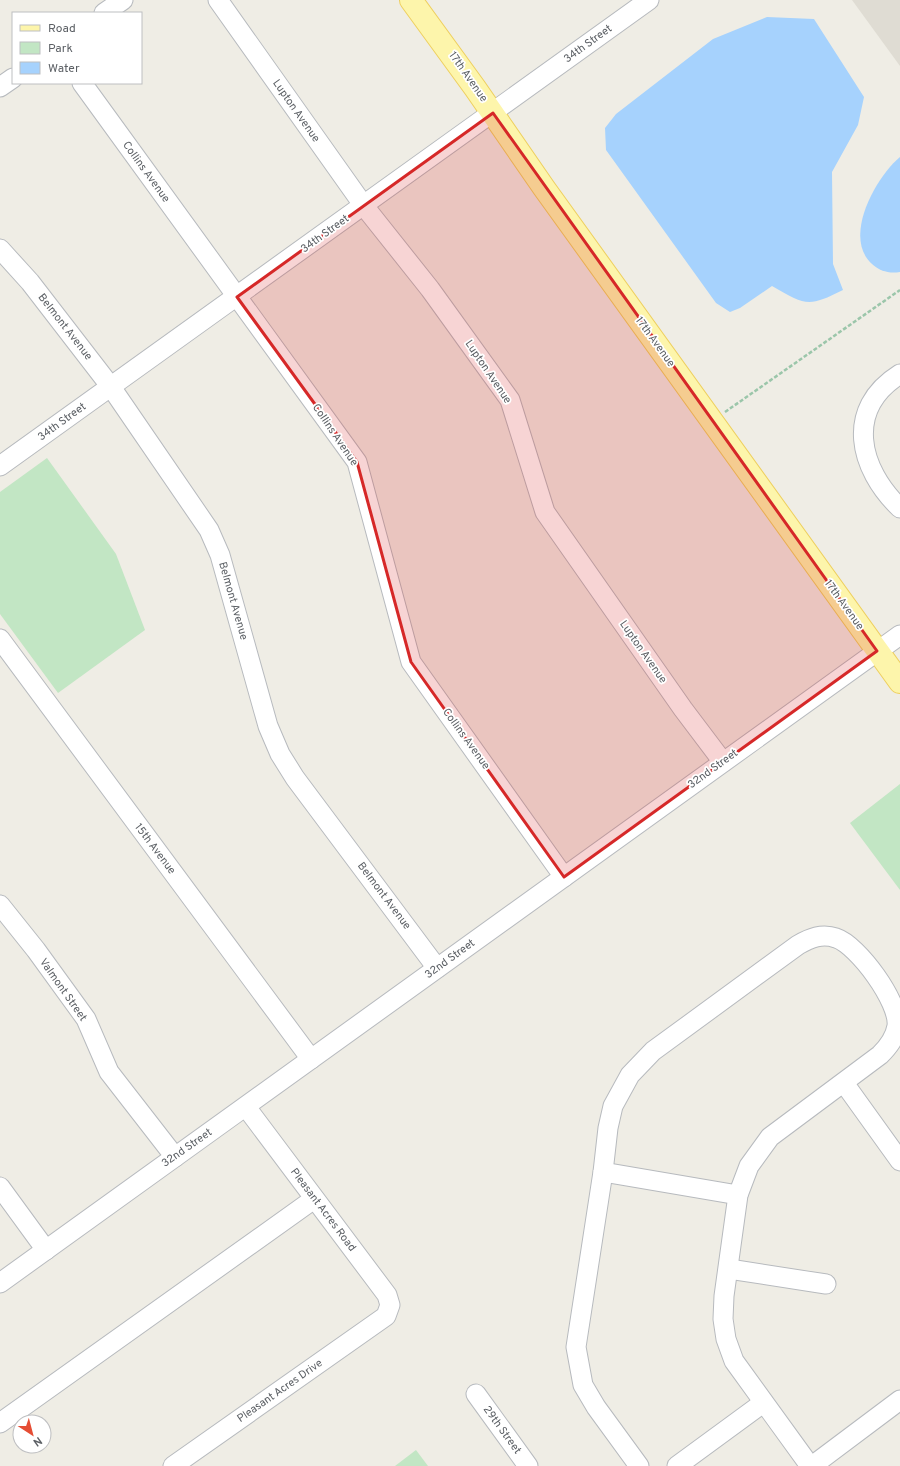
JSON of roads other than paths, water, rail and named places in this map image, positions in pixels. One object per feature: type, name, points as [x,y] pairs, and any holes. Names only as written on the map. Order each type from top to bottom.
[{"type":"main road","name":"17th Avenue","points":[[411,0],[493,113],[544,188],[900,682]]},
{"type":"street","points":[[105,12],[123,0]]},
{"type":"street","name":"Lupton Avenue","points":[[218,0],[364,206],[430,289],[510,400],[545,512],[670,690],[723,762]]},
{"type":"street","name":"34th Street","points":[[0,466],[493,113],[642,2]]},
{"type":"street","points":[[0,87],[12,79]]},
{"type":"street","name":"Collins Avenue","points":[[83,84],[357,462],[411,662],[564,877]]},
{"type":"street","name":"Belmont Avenue","points":[[0,249],[44,298],[111,387],[209,530],[220,555],[268,726],[280,754],[295,778],[437,968]]},
{"type":"street","points":[[900,374],[886,384],[873,401],[864,423],[866,458],[872,472],[884,491],[900,508]]},
{"type":"street","name":"32nd Street","points":[[0,1283],[900,635]]},
{"type":"street","name":"15th Avenue","points":[[0,639],[311,1059]]},
{"type":"street","name":"Valmont Street","points":[[1,909],[36,950],[86,1019],[109,1072],[175,1157]]},
{"type":"street","points":[[639,1466],[596,1407],[583,1385],[576,1347],[603,1172],[608,1128],[613,1106],[623,1085],[653,1050],[792,949],[816,936],[831,936],[846,942],[862,958],[896,1009],[897,1025],[892,1042],[868,1065],[770,1137],[749,1166],[738,1195],[723,1319],[726,1339],[734,1361],[811,1466],[900,1400]]},
{"type":"street","points":[[844,1082],[897,1152]]},
{"type":"street","name":"Pleasant Acres Road","points":[[246,1107],[387,1295],[390,1306],[386,1316]]},
{"type":"street","points":[[603,1172],[738,1195]]},
{"type":"street","points":[[0,1187],[46,1250]]},
{"type":"street","points":[[0,1423],[314,1199]]},
{"type":"street","points":[[729,1269],[826,1284]]},
{"type":"street","name":"Pleasant Acres Drive","points":[[173,1466],[386,1316]]},
{"type":"street","name":"29th Street","points":[[476,1394],[528,1466]]},
{"type":"street","points":[[677,1466],[764,1403]]},
{"type":"water","points":[[767,17],[814,19],[864,97],[858,125],[832,172],[833,264],[843,290],[822,300],[807,302],[792,297],[772,286],[740,308],[730,312],[716,303],[606,150],[605,128],[616,114],[713,39]]},
{"type":"water","points":[[900,157],[900,272],[892,273],[881,270],[872,264],[864,252],[860,239],[861,224],[866,208],[881,178]]}]
